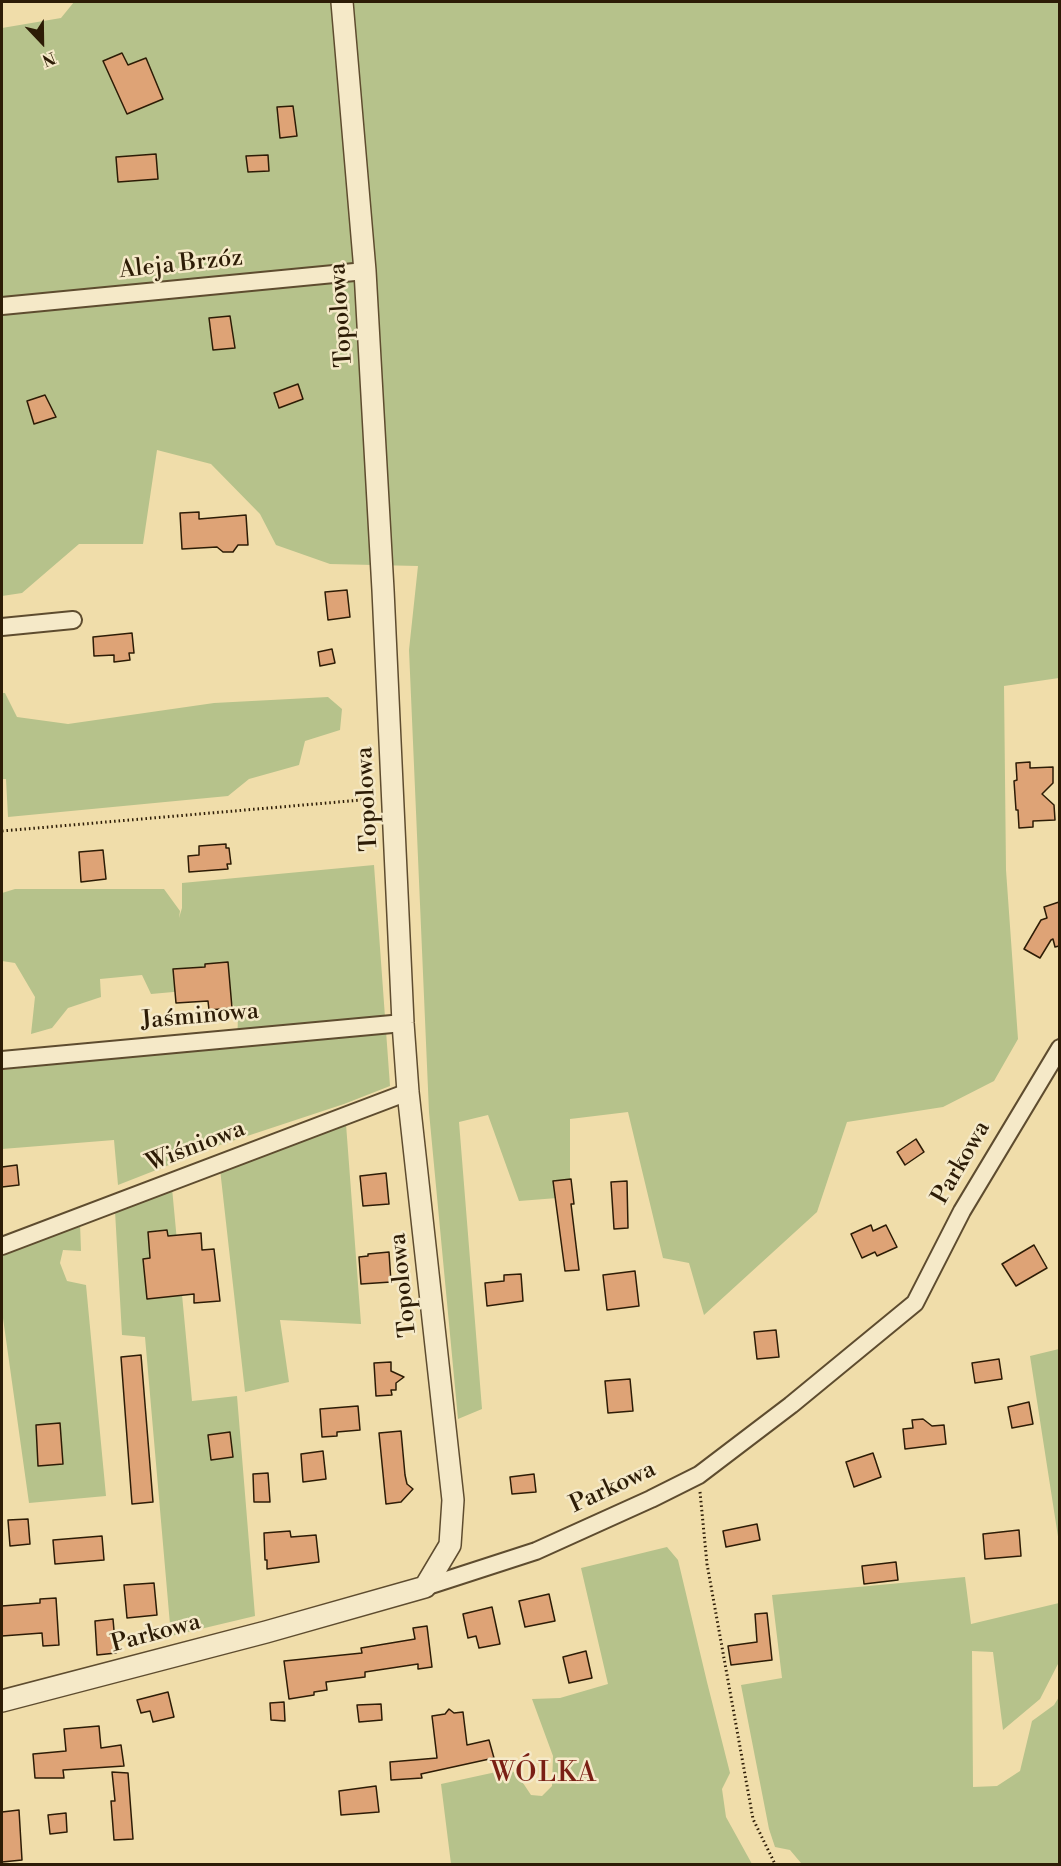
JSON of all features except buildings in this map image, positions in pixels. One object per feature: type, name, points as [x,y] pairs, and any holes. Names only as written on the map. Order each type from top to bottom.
[{"type":"street","name":"Topolowa","points":[[342,2],[365,271],[408,1092],[453,1500],[450,1545],[425,1587]]},
{"type":"street","name":"Aleja Brzóz","points":[[2,306],[365,271]]},
{"type":"street","points":[[2,627],[74,620]]},
{"type":"street","name":"Jaśminowa","points":[[2,1060],[403,1023]]},
{"type":"street","name":"Parkowa","points":[[2,1701],[255,1635],[425,1587],[536,1551],[699,1475],[791,1405],[915,1303],[962,1211],[1059,1048]]},
{"type":"street","name":"Wiśniowa","points":[[2,1246],[408,1092]]},
{"type":"path","points":[[2,831],[393,797]]},
{"type":"path","points":[[699,1475],[707,1564],[753,1819],[775,1864]]},
{"type":"green space","points":[[74,2],[1059,2],[1059,678],[1004,686],[1006,870],[1018,1039],[994,1081],[943,1107],[847,1122],[817,1212],[704,1315],[689,1263],[663,1258],[628,1112],[570,1119],[570,1197],[519,1201],[488,1115],[459,1122],[482,1409],[458,1419],[429,1112],[409,650],[418,566],[330,564],[276,545],[260,514],[211,464],[157,450],[143,544],[79,544],[22,593],[2,596],[2,28],[61,18]]},
{"type":"green space","points":[[2,693],[5,693],[17,717],[68,724],[214,703],[328,697],[342,709],[340,730],[305,741],[299,765],[249,779],[228,796],[8,817],[6,779],[2,779]]},
{"type":"green space","points":[[374,865],[390,1086],[344,1104],[220,1145],[118,1185],[114,1140],[2,1149],[2,1070],[236,1043],[238,1018],[234,1006],[218,988],[151,994],[142,975],[100,979],[101,997],[68,1008],[52,1028],[31,1034],[35,997],[15,963],[2,961],[2,893],[15,889],[164,889],[180,911],[179,918],[182,908],[182,883]]},
{"type":"green space","points":[[346,1124],[361,1324],[280,1320],[289,1382],[245,1392],[220,1169]]},
{"type":"green space","points":[[172,1188],[192,1401],[237,1396],[255,1616],[171,1636],[145,1337],[122,1335],[115,1211]]},
{"type":"green space","points":[[80,1223],[81,1251],[63,1250],[60,1263],[67,1281],[86,1285],[106,1496],[29,1503],[2,1311],[2,1255],[3,1252]]},
{"type":"green space","points":[[1060,1349],[1059,1543],[1030,1356]]},
{"type":"green space","points":[[667,1547],[678,1560],[730,1773],[722,1789],[726,1817],[752,1864],[451,1864],[441,1784],[510,1769],[519,1777],[531,1795],[542,1796],[552,1786],[553,1756],[532,1699],[560,1698],[608,1684],[581,1568]]},
{"type":"green space","points":[[965,1577],[971,1624],[1059,1603],[1059,1662],[1040,1699],[1003,1730],[993,1652],[972,1651],[973,1787],[997,1786],[1020,1771],[1032,1721],[1054,1705],[1059,1697],[1059,1864],[801,1864],[790,1850],[775,1847],[769,1829],[741,1685],[782,1678],[772,1595]]},
{"type":"district","name":"WÓLKA","points":[[544,1775]]}]
